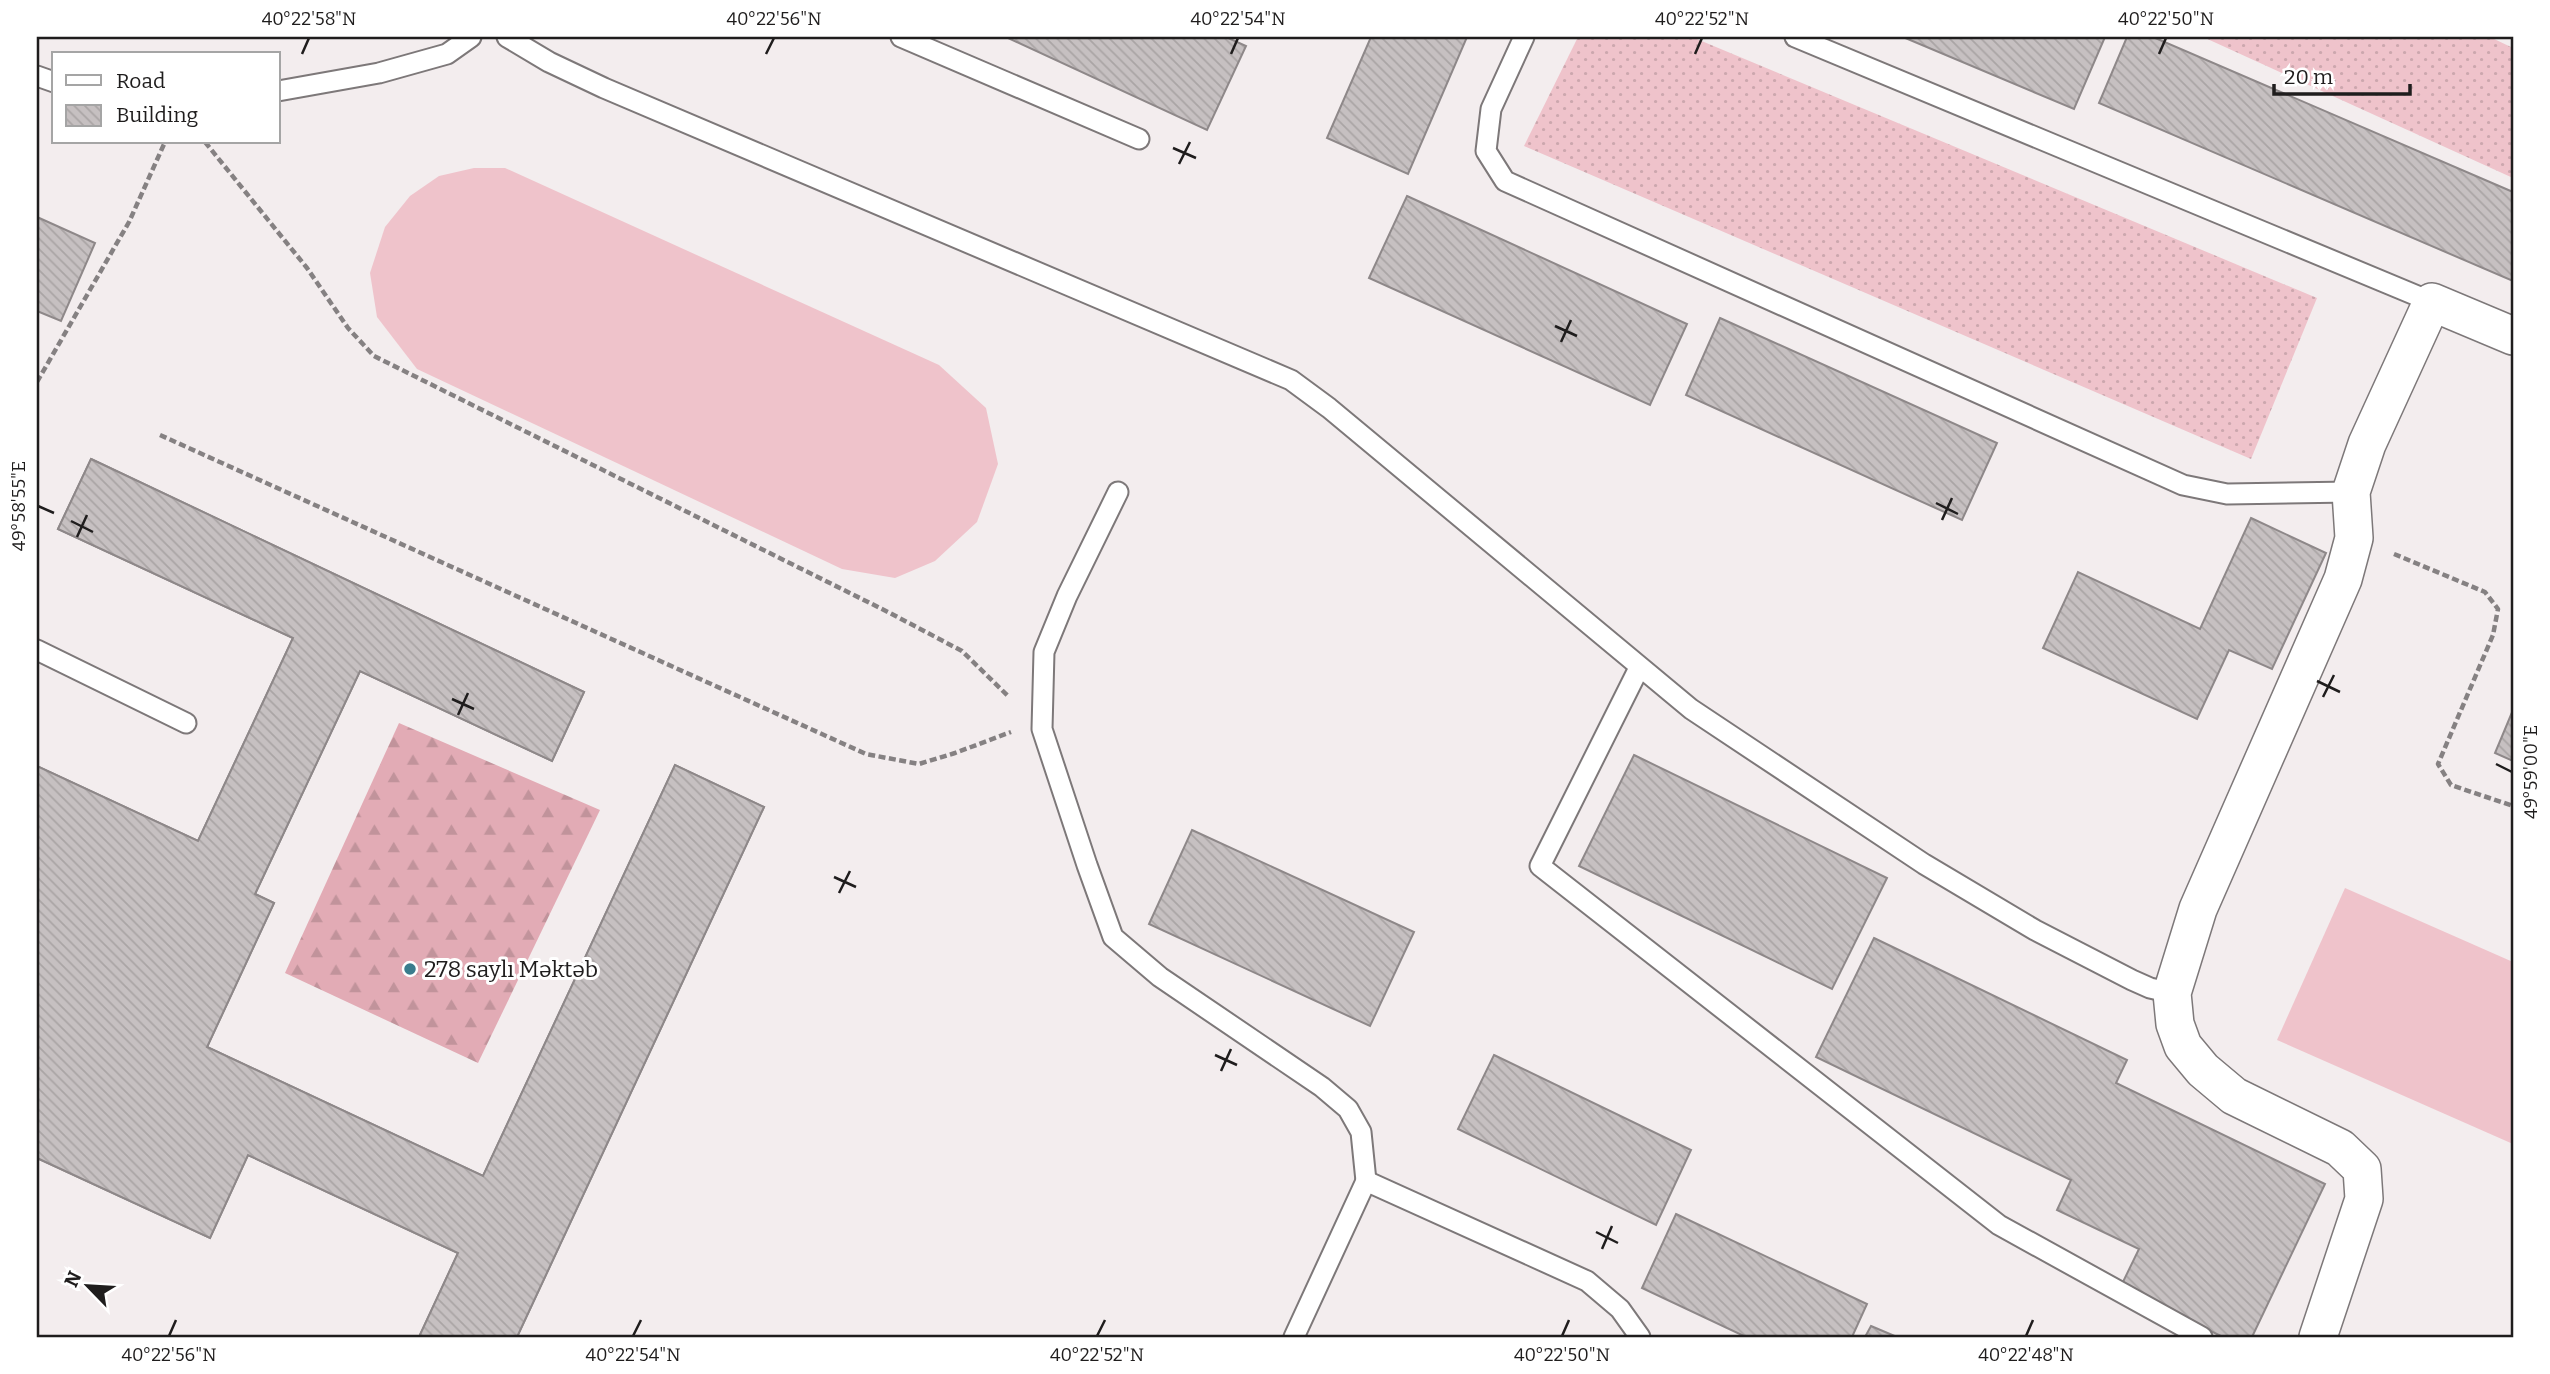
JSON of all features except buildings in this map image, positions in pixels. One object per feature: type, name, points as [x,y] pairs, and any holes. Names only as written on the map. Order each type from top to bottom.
[{"type":"street","points":[[2318,1337],[2364,1199],[2362,1169],[2340,1148],[2234,1096],[2203,1070],[2183,1046],[2175,1024],[2172,993],[2198,909],[2343,579],[2354,538],[2351,492],[2367,444],[2432,302],[2513,336]]},
{"type":"lane","points":[[280,91],[379,73],[447,54],[471,37]]},
{"type":"lane","points":[[507,37],[549,62],[604,88],[1291,380],[1329,408],[1691,709],[1924,864],[2047,936],[2132,980],[2172,993]]},
{"type":"lane","points":[[901,37],[1139,139]]},
{"type":"lane","points":[[1524,37],[1491,109],[1486,151],[1505,181],[2183,485],[2227,494],[2351,492]]},
{"type":"lane","points":[[1795,37],[2432,302]]},
{"type":"lane","points":[[1118,492],[1067,596],[1044,652],[1042,729],[1087,866],[1114,937],[1160,977],[1322,1087],[1348,1109],[1361,1132],[1366,1181],[1294,1337]]},
{"type":"lane","points":[[37,650],[186,723]]},
{"type":"lane","points":[[1639,668],[1540,866],[1998,1226],[2202,1337]]},
{"type":"lane","points":[[1366,1181],[1587,1281],[1620,1309],[1640,1337]]},
{"type":"path","points":[[37,382],[129,222],[164,144]]},
{"type":"path","points":[[207,144],[307,268],[348,327],[374,356],[962,651],[1042,729]]},
{"type":"path","points":[[159,435],[866,754],[919,764],[955,753],[1006,732],[1042,729]]},
{"type":"path","points":[[2354,538],[2485,592],[2498,609],[2493,635],[2438,764],[2451,785],[2513,806]]},
{"type":"shaded area","points":[[1578,37],[1692,37],[2317,298],[2251,459],[1524,146]]},
{"type":"shaded area","points":[[2203,37],[2490,37],[2513,48],[2513,178]]},
{"type":"shaded area","points":[[474,168],[505,168],[939,365],[986,408],[998,464],[977,522],[935,561],[895,578],[842,569],[417,369],[377,317],[370,273],[385,227],[410,196],[439,176]]},
{"type":"shaded area","points":[[2345,888],[2513,962],[2513,1144],[2277,1040]]},
{"type":"green space","points":[[399,723],[600,810],[478,1063],[285,973]]},
{"type":"place","name":"278 saylı Məktəb","points":[[410,969]]}]
